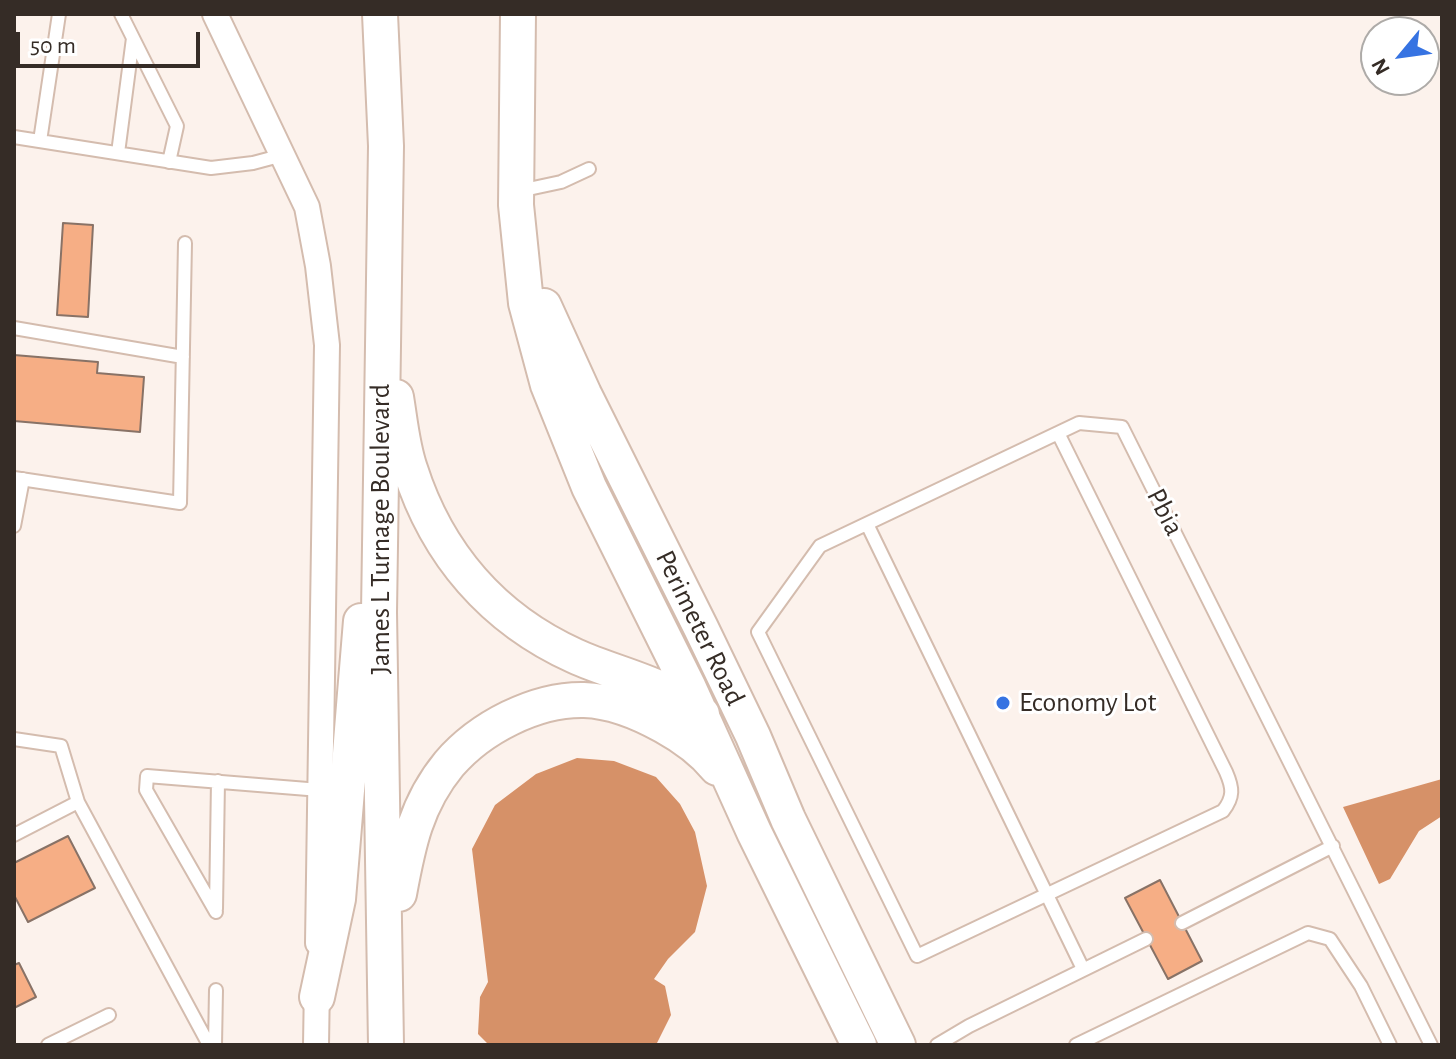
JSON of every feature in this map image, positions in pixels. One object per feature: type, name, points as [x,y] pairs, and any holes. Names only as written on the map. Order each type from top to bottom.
[{"type":"street","points":[[215,14],[307,207],[318,266],[327,345],[316,1045]]},
{"type":"street","name":"James L Turnage Boulevard","points":[[380,14],[386,146],[379,612],[386,1045]]},
{"type":"street","name":"Perimeter Road","points":[[518,14],[516,198],[526,303],[548,385],[589,487],[859,1045]]},
{"type":"street","name":"Perimeter Road","points":[[516,198],[532,268],[548,315],[734,696],[788,819],[898,1045]]},
{"type":"street","points":[[383,331],[409,467],[430,521],[465,575],[494,603],[532,632],[574,656],[675,695],[698,711],[730,738],[754,767],[788,819]]},
{"type":"street","points":[[317,997],[338,899],[363,595],[380,484]]},
{"type":"street","points":[[386,961],[410,834],[431,791],[466,746],[512,718],[560,702],[584,700],[626,708],[681,735],[709,758],[734,790]]},
{"type":"lane","points":[[40,141],[59,14]]},
{"type":"lane","points":[[121,14],[177,126],[169,162]]},
{"type":"lane","points":[[118,153],[133,38]]},
{"type":"lane","points":[[14,137],[211,168],[253,163],[283,155]]},
{"type":"lane","points":[[516,198],[589,169]]},
{"type":"lane","points":[[14,526],[18,479],[180,503],[185,243]]},
{"type":"lane","points":[[14,328],[183,357]]},
{"type":"lane","name":"Pbia","points":[[1047,893],[917,956],[758,632],[820,546],[1079,423],[1122,427],[1431,1045]]},
{"type":"lane","points":[[1047,893],[1223,811],[1231,801],[1232,787],[1058,433]]},
{"type":"lane","points":[[867,524],[1083,969]]},
{"type":"lane","points":[[14,739],[61,746],[78,802],[212,1045]]},
{"type":"lane","points":[[218,781],[216,912],[146,790],[147,776],[218,781],[320,790]]},
{"type":"lane","points":[[14,835],[78,802]]},
{"type":"lane","points":[[1182,923],[1333,846]]},
{"type":"lane","points":[[1076,1045],[1308,933],[1330,939],[1361,986],[1390,1045]]},
{"type":"lane","points":[[937,1045],[1146,939]]},
{"type":"lane","points":[[212,1045],[216,990]]},
{"type":"lane","points":[[48,1045],[109,1015]]},
{"type":"shaded area","points":[[577,758],[614,761],[656,777],[680,804],[695,832],[707,886],[695,932],[668,959],[654,979],[665,986],[671,1015],[656,1045],[489,1045],[478,1034],[480,997],[488,982],[472,849],[495,805],[536,774]]},
{"type":"shaded area","points":[[1442,779],[1442,816],[1419,831],[1390,879],[1379,884],[1343,807]]},
{"type":"building","points":[[63,223],[93,225],[88,317],[57,315]]},
{"type":"building","points":[[14,355],[98,362],[97,373],[144,377],[140,432],[14,421]]},
{"type":"building","points":[[68,836],[95,888],[28,922],[14,895],[14,863]]},
{"type":"building","points":[[1160,880],[1202,961],[1168,979],[1125,898]]},
{"type":"building","points":[[19,963],[36,997],[14,1008],[14,965]]},
{"type":"place","name":"Economy Lot","points":[[1003,703]]}]
